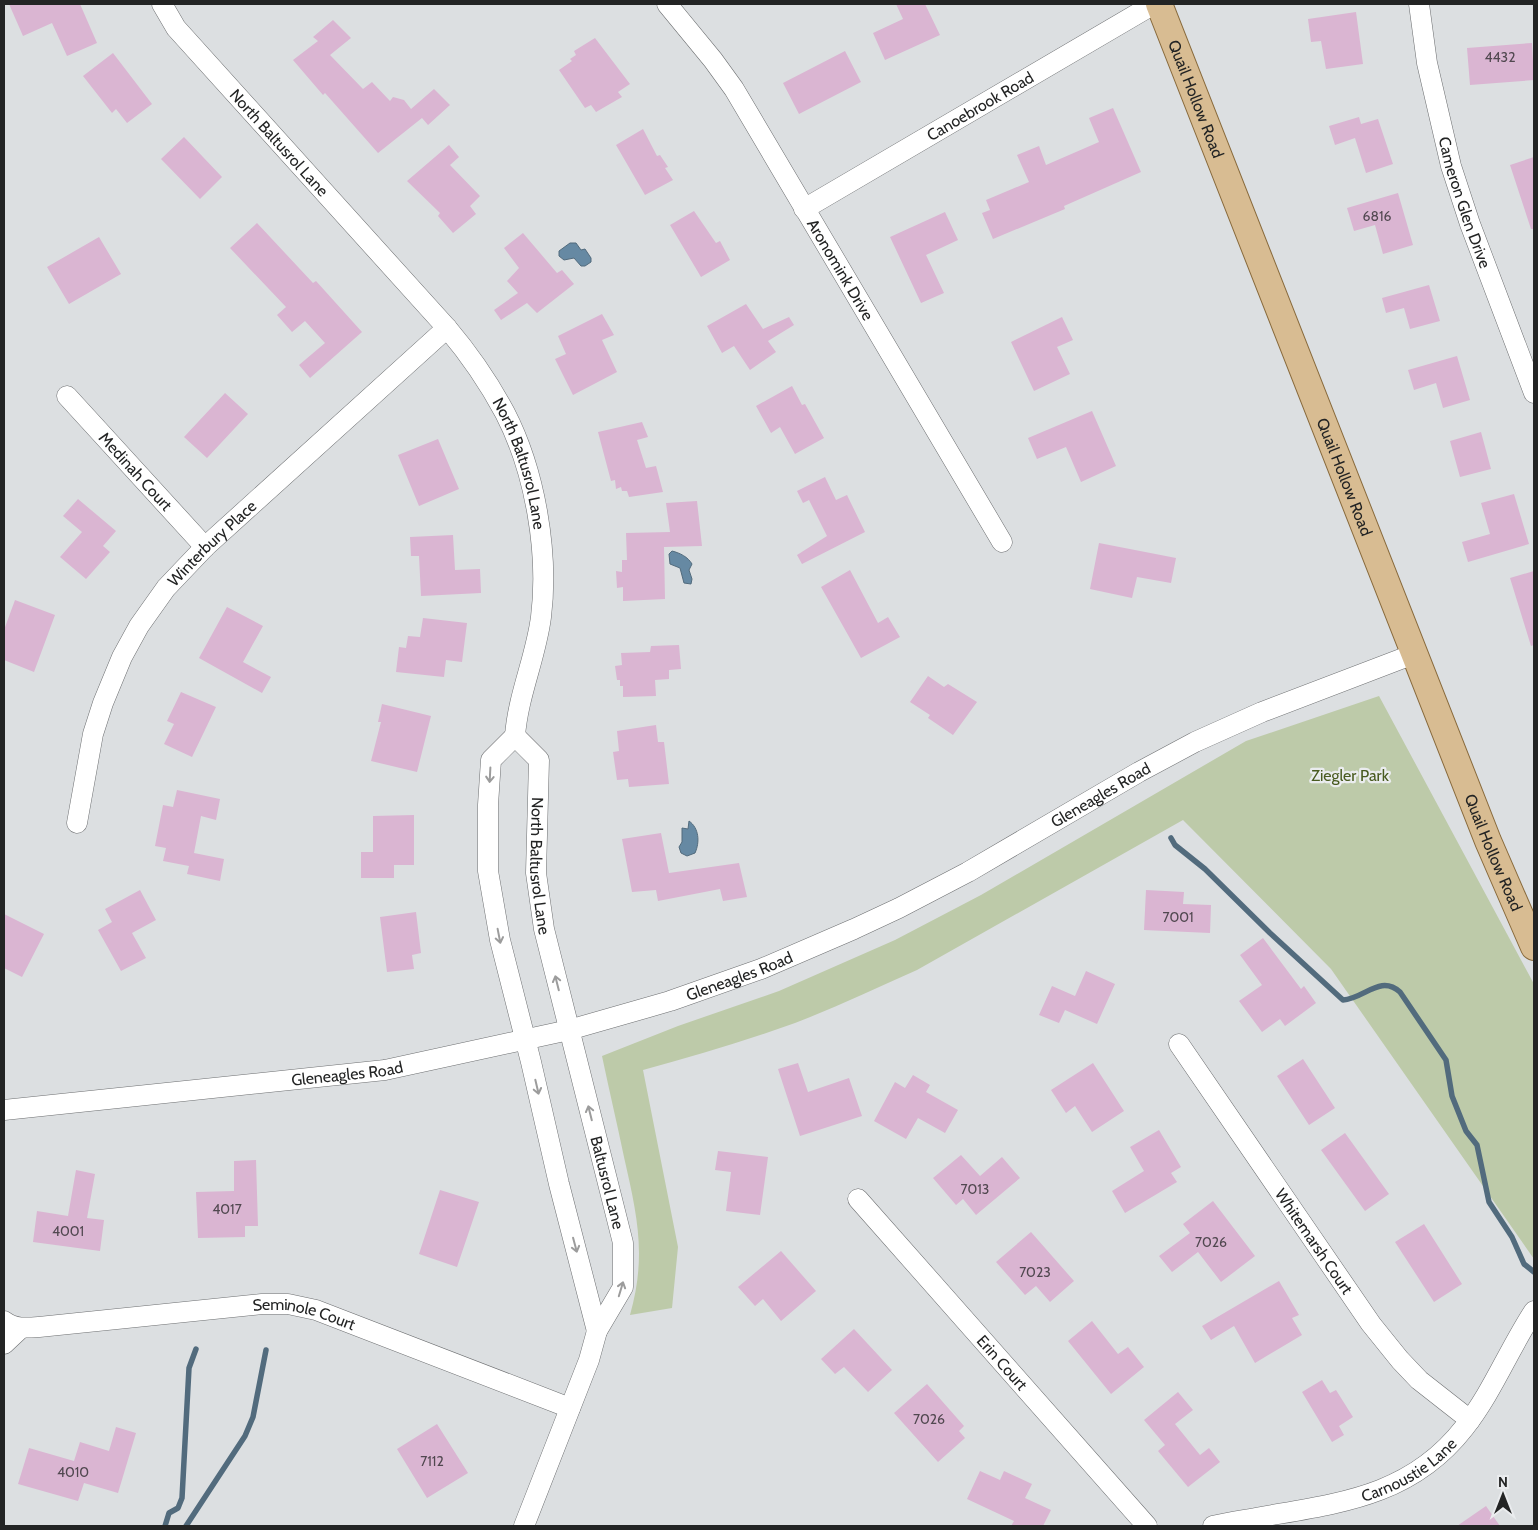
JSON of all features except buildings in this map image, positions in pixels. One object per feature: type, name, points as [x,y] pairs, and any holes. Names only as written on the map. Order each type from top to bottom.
[{"type":"main road","name":"Quail Hollow Road","points":[[1158,4],[1488,841],[1534,947]]},
{"type":"street","name":"North Baltusrol Lane","points":[[162,4],[176,28],[447,328],[489,385],[506,415],[527,471],[540,533],[543,578],[538,633],[525,680],[515,736],[539,760],[536,873],[544,929],[569,1030]]},
{"type":"street","name":"Aronomink Drive","points":[[667,4],[734,89],[1002,542]]},
{"type":"street","name":"Canoebrook Road","points":[[804,209],[1154,4]]},
{"type":"street","name":"Cameron Glen Drive","points":[[1419,4],[1427,62],[1451,166],[1470,224],[1534,393]]},
{"type":"street","name":"Winterbury Place","points":[[77,823],[93,734],[103,703],[122,658],[139,626],[166,588],[205,547],[447,328]]},
{"type":"street","name":"Medinah Court","points":[[67,396],[205,547]]},
{"type":"street","name":"Gleneagles Road","points":[[4,1110],[385,1070],[569,1030],[670,1001],[730,980],[854,929],[968,872],[1139,772],[1195,742],[1262,712],[1414,654]]},
{"type":"street","name":"Baltusrol Lane","points":[[515,736],[491,760],[488,805],[488,871],[500,940],[597,1331]]},
{"type":"street","name":"Baltusrol Lane","points":[[524,1526],[589,1360],[597,1331],[624,1287],[623,1242],[569,1030]]},
{"type":"street","name":"Whitemarsh Court","points":[[1179,1044],[1400,1360],[1419,1380],[1470,1420]]},
{"type":"street","name":"Erin Court","points":[[858,1199],[1147,1526]]},
{"type":"street","name":"Seminole Court","points":[[4,1344],[13,1324],[262,1304],[288,1304],[316,1310],[570,1408]]},
{"type":"street","name":"Carnoustie Lane","points":[[1213,1526],[1328,1505],[1368,1495],[1414,1474],[1440,1454],[1470,1420],[1534,1311]]},
{"type":"green space","name":"Ziegler Park","points":[[1379,696],[1534,984],[1534,1259],[1331,969],[1183,820],[917,970],[795,1023],[643,1070],[678,1247],[672,1308],[630,1315],[638,1273],[638,1235],[633,1198],[602,1056],[678,1026],[779,991],[895,940],[981,895],[1246,741]]},
{"type":"water","points":[[570,243],[576,243],[581,250],[585,249],[591,258],[591,262],[581,266],[574,258],[564,260],[559,256],[559,251]]},
{"type":"water","points":[[672,551],[684,556],[692,564],[689,570],[692,579],[691,584],[684,583],[680,568],[670,564],[669,554]]},
{"type":"water","points":[[689,821],[697,831],[698,844],[695,853],[687,856],[681,853],[679,847],[682,842],[682,828],[688,829]]},
{"type":"waterway","points":[[1171,838],[1175,845],[1205,869],[1270,933],[1343,1000],[1351,999],[1379,986],[1393,987],[1400,992],[1446,1060],[1452,1096],[1466,1131],[1477,1145],[1489,1202],[1512,1237],[1524,1264],[1534,1272]]},
{"type":"waterway","points":[[165,1526],[169,1513],[178,1508],[182,1498],[189,1368],[196,1349]]},
{"type":"waterway","points":[[186,1526],[245,1436],[253,1417],[266,1350]]}]
